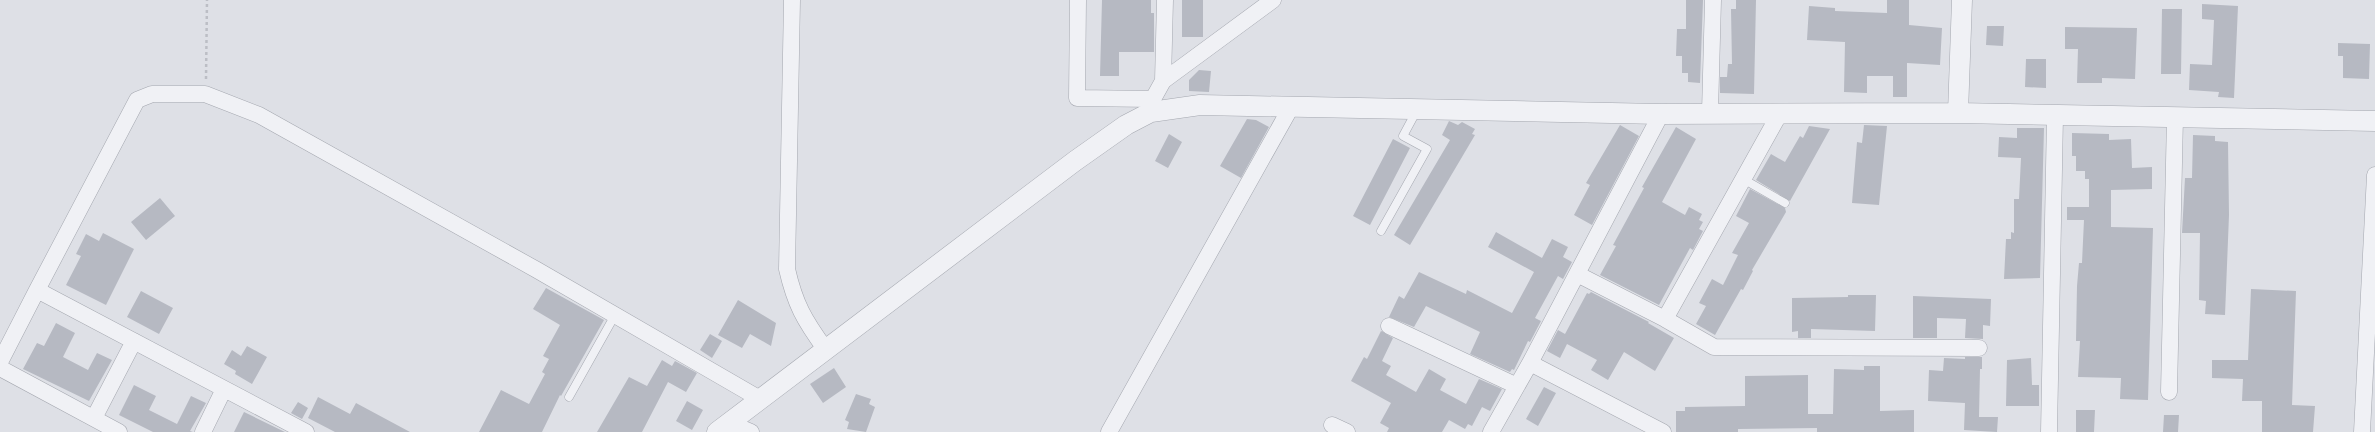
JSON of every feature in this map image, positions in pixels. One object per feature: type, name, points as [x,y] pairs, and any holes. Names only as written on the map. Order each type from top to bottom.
[{"type":"street","points":[[792,0],[787,268],[793,295],[804,320],[826,350]]},
{"type":"street","points":[[1078,0],[1077,98],[1152,106],[1200,105],[1661,114],[1710,112],[1958,113],[2055,116],[2375,120]]},
{"type":"street","points":[[724,427],[1076,161],[1152,106],[1163,81],[1165,0]]},
{"type":"street","points":[[1710,112],[1714,0]]},
{"type":"street","points":[[1958,113],[1962,0]]},
{"type":"street","points":[[1163,81],[1265,3]]},
{"type":"street","points":[[0,362],[137,100],[152,94],[206,94],[259,115],[615,315],[760,399]]},
{"type":"street","points":[[1109,432],[1291,107]]},
{"type":"street","points":[[1664,320],[1780,113]]},
{"type":"street","points":[[1491,432],[1530,363],[1661,114]]},
{"type":"street","points":[[2049,432],[2055,116]]},
{"type":"street","points":[[2169,392],[2175,117]]},
{"type":"street","points":[[2362,432],[2375,175]]},
{"type":"street","points":[[1577,274],[1714,347],[1979,348]]},
{"type":"street","points":[[37,290],[306,432]]},
{"type":"street","points":[[1389,326],[1517,386]]},
{"type":"street","points":[[94,418],[134,341]]},
{"type":"street","points":[[1530,363],[1663,432]]},
{"type":"street","points":[[0,368],[119,432]]},
{"type":"street","points":[[202,432],[224,389]]},
{"type":"street","points":[[1332,425],[1347,432]]},
{"type":"street","points":[[724,427],[751,432]]},
{"type":"lane","points":[[1381,231],[1427,149],[1403,136],[1418,109]]},
{"type":"lane","points":[[1743,179],[1785,203]]},
{"type":"lane","points":[[569,397],[615,315]]},
{"type":"path","points":[[206,94],[207,0]]},
{"type":"building","points":[[1102,0],[1151,0],[1151,13],[1154,13],[1154,52],[1119,52],[1119,76],[1100,76]]},
{"type":"building","points":[[1182,0],[1203,0],[1203,37],[1182,37]]},
{"type":"building","points":[[1686,0],[1703,0],[1700,83],[1688,82],[1688,73],[1682,73],[1682,56],[1676,56],[1677,29],[1686,29]]},
{"type":"building","points":[[1736,0],[1756,0],[1754,94],[1720,93],[1720,77],[1727,77],[1728,64],[1732,64],[1731,9],[1736,9]]},
{"type":"building","points":[[1887,0],[1909,0],[1909,25],[1942,28],[1940,65],[1907,63],[1907,97],[1893,97],[1893,76],[1867,76],[1867,93],[1844,92],[1845,42],[1807,40],[1809,6],[1835,8],[1835,11],[1887,13]]},
{"type":"building","points":[[2202,4],[2238,6],[2234,98],[2218,97],[2219,92],[2189,90],[2190,64],[2212,65],[2214,20],[2202,19]]},
{"type":"building","points":[[2162,9],[2182,9],[2181,74],[2161,74]]},
{"type":"building","points":[[1987,26],[2004,26],[2003,46],[1986,45]]},
{"type":"building","points":[[2065,27],[2137,28],[2135,79],[2102,78],[2102,83],[2077,83],[2078,49],[2065,49]]},
{"type":"building","points":[[2338,43],[2370,44],[2369,79],[2343,78],[2343,56],[2338,56]]},
{"type":"building","points":[[2026,59],[2046,59],[2046,88],[2025,87]]},
{"type":"building","points":[[1199,70],[1211,71],[1209,92],[1189,91],[1189,80]]},
{"type":"building","points":[[1247,119],[1256,120],[1269,127],[1241,178],[1220,166]]},
{"type":"building","points":[[1449,121],[1458,125],[1462,122],[1475,129],[1472,134],[1475,135],[1410,245],[1394,235],[1450,140],[1442,135]]},
{"type":"building","points":[[1620,125],[1639,136],[1592,225],[1574,215],[1590,185],[1586,183]]},
{"type":"building","points":[[1864,125],[1887,126],[1879,205],[1852,203],[1857,142],[1862,143]]},
{"type":"building","points":[[1809,126],[1830,129],[1790,201],[1756,180],[1771,154],[1785,162],[1800,136],[1803,138]]},
{"type":"building","points":[[1676,127],[1696,139],[1662,202],[1685,215],[1689,207],[1702,214],[1699,220],[1703,222],[1699,229],[1703,231],[1693,250],[1690,248],[1659,305],[1600,275],[1616,246],[1613,245],[1644,188],[1642,187]]},
{"type":"building","points":[[2017,128],[2044,128],[2040,278],[2004,279],[2006,239],[2011,239],[2011,232],[2014,233],[2014,199],[2019,199],[2021,158],[1998,157],[1999,137],[2017,138]]},
{"type":"building","points":[[2072,133],[2109,134],[2109,140],[2131,139],[2132,168],[2152,167],[2152,189],[2111,190],[2111,227],[2153,228],[2148,400],[2120,399],[2121,378],[2078,377],[2080,341],[2076,341],[2077,286],[2079,263],[2082,263],[2084,220],[2067,220],[2067,207],[2089,207],[2089,179],[2085,179],[2085,171],[2076,171],[2076,156],[2072,156]]},
{"type":"building","points":[[1169,134],[1182,142],[1168,168],[1155,161]]},
{"type":"building","points":[[2193,135],[2215,136],[2215,141],[2228,142],[2229,215],[2225,315],[2205,314],[2206,301],[2199,300],[2200,233],[2182,233],[2185,178],[2192,178]]},
{"type":"building","points":[[1393,139],[1410,148],[1370,225],[1353,216]]},
{"type":"building","points":[[1750,189],[1785,208],[1786,212],[1752,270],[1753,271],[1743,290],[1741,289],[1715,335],[1696,324],[1706,306],[1699,303],[1712,279],[1723,285],[1738,255],[1732,253],[1749,223],[1736,216]]},
{"type":"building","points":[[160,198],[175,216],[146,240],[131,222]]},
{"type":"building","points":[[1496,232],[1542,258],[1552,239],[1568,247],[1563,257],[1572,262],[1563,279],[1558,276],[1535,318],[1541,321],[1530,342],[1528,341],[1514,370],[1512,369],[1510,372],[1470,354],[1480,332],[1426,306],[1414,327],[1389,317],[1399,296],[1404,299],[1419,272],[1466,294],[1467,290],[1512,313],[1534,272],[1488,247]]},
{"type":"building","points":[[103,233],[134,249],[106,305],[66,285],[81,256],[76,254],[86,234],[99,241]]},
{"type":"building","points":[[546,288],[604,320],[561,396],[560,395],[542,432],[479,432],[501,390],[529,404],[545,374],[542,372],[549,359],[543,356],[560,325],[533,309]]},
{"type":"building","points":[[2251,289],[2296,291],[2292,405],[2315,406],[2313,432],[2262,432],[2262,401],[2242,401],[2243,379],[2212,378],[2212,360],[2248,360]]},
{"type":"building","points":[[141,291],[173,308],[159,334],[127,317]]},
{"type":"building","points":[[1591,292],[1649,322],[1648,323],[1674,338],[1655,371],[1624,352],[1608,380],[1591,370],[1597,360],[1567,344],[1560,358],[1547,351],[1558,330],[1565,334],[1587,293],[1589,294]]},
{"type":"building","points":[[1848,295],[1876,295],[1875,331],[1811,329],[1811,338],[1798,338],[1798,331],[1792,332],[1792,298],[1848,297]]},
{"type":"building","points":[[1913,296],[1991,299],[1990,326],[1983,325],[1983,339],[1965,338],[1966,319],[1937,318],[1937,338],[1913,338]]},
{"type":"building","points":[[738,300],[776,323],[771,346],[750,334],[742,348],[718,335]]},
{"type":"building","points":[[56,323],[75,333],[63,357],[88,370],[97,353],[112,360],[89,401],[23,369],[37,343],[44,346]]},
{"type":"building","points":[[1381,331],[1393,338],[1382,361],[1391,366],[1386,375],[1416,392],[1429,369],[1446,379],[1440,390],[1466,404],[1479,379],[1502,389],[1490,411],[1482,407],[1472,426],[1468,424],[1465,429],[1449,420],[1442,432],[1387,432],[1389,428],[1380,423],[1391,403],[1351,381],[1364,357],[1367,359]]},
{"type":"building","points":[[710,334],[722,341],[712,358],[700,350]]},
{"type":"building","points":[[247,346],[267,357],[252,384],[235,374],[236,371],[224,364],[232,350],[241,356]]},
{"type":"building","points":[[1965,357],[1982,357],[1982,369],[1980,369],[1979,417],[1998,417],[1997,432],[1964,430],[1965,403],[1928,401],[1929,370],[1943,371],[1944,358],[1965,359]]},
{"type":"building","points":[[2031,358],[2032,385],[2039,385],[2039,406],[2006,406],[2007,360]]},
{"type":"building","points":[[662,360],[672,366],[675,361],[697,373],[686,392],[668,382],[642,432],[597,432],[629,377],[647,386]]},
{"type":"building","points":[[1864,366],[1880,366],[1880,411],[1914,410],[1914,432],[1817,432],[1817,428],[1738,429],[1738,432],[1676,432],[1676,411],[1685,411],[1685,407],[1745,406],[1745,376],[1808,375],[1808,414],[1833,414],[1834,369],[1864,370]]},
{"type":"building","points":[[834,368],[846,387],[823,403],[810,384]]},
{"type":"building","points":[[134,385],[156,396],[149,410],[177,424],[191,396],[206,403],[190,431],[193,432],[153,432],[119,415]]},
{"type":"building","points":[[1544,387],[1556,393],[1538,426],[1526,419]]},
{"type":"building","points":[[856,394],[871,399],[869,404],[875,407],[866,432],[847,429],[849,422],[845,420]]},
{"type":"building","points":[[318,397],[350,414],[356,403],[410,432],[335,432],[308,418]]},
{"type":"building","points":[[687,401],[703,410],[692,430],[676,421]]},
{"type":"building","points":[[298,402],[308,408],[302,419],[291,413]]},
{"type":"building","points":[[2076,410],[2095,410],[2094,432],[2076,432]]},
{"type":"building","points":[[244,412],[285,432],[234,432]]},
{"type":"building","points":[[2164,415],[2179,415],[2178,432],[2163,432]]}]
